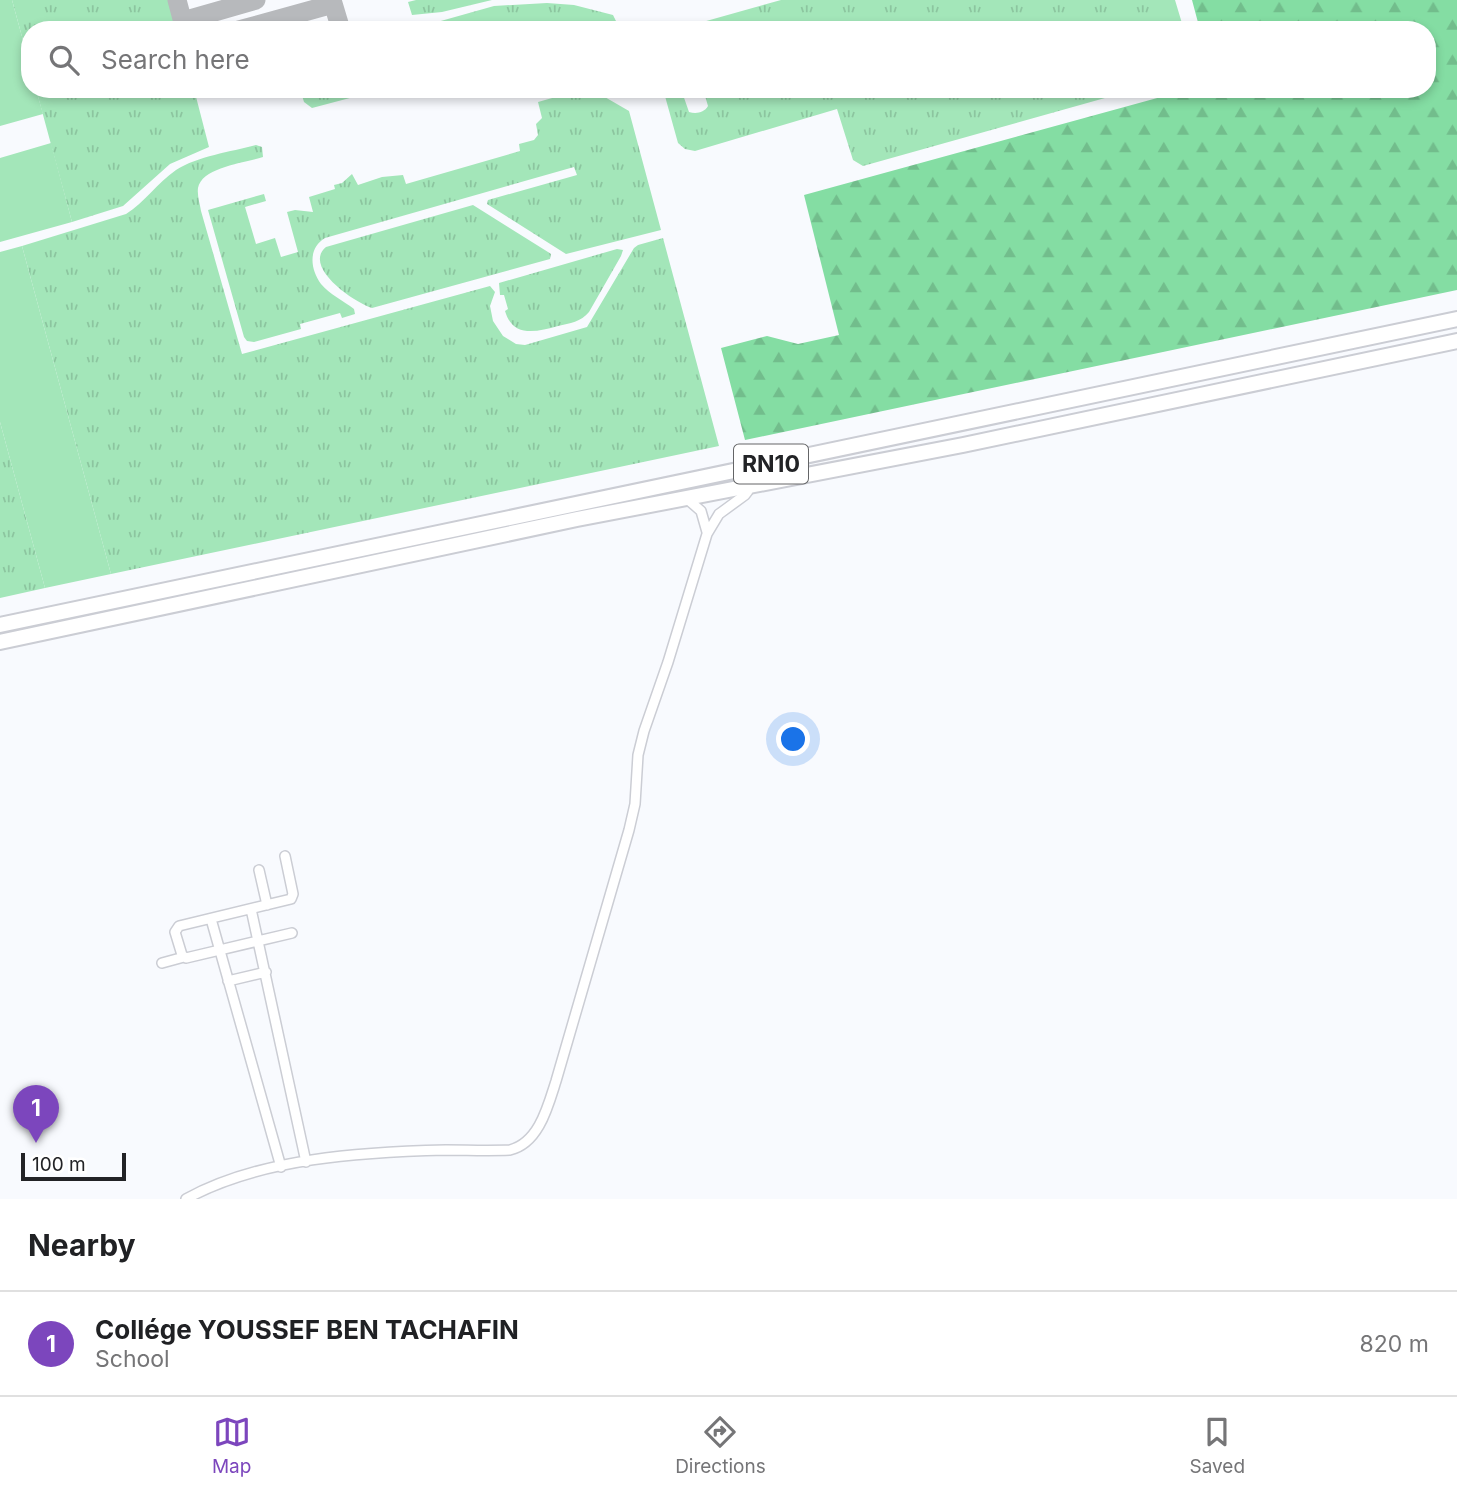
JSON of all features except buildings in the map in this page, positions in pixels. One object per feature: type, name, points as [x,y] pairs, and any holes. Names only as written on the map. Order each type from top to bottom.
[{"type":"highway","name":"RN10","points":[[0,625],[1457,319]]},
{"type":"highway","name":"RN10","points":[[0,642],[577,519],[989,439],[1457,341]]},
{"type":"highway","points":[[744,470],[748,485]]},
{"type":"highway","points":[[84,607],[87,624]]},
{"type":"street","points":[[186,1199],[217,1184],[306,1162],[404,1151],[513,1149],[524,1144],[536,1129],[556,1081],[629,830],[635,804],[638,755],[644,731],[668,663],[707,534],[719,514],[745,495],[748,485]]},
{"type":"street","points":[[686,498],[701,511],[707,534]]},
{"type":"street","points":[[184,957],[176,928],[293,898],[285,856]]},
{"type":"street","points":[[258,870],[267,905]]},
{"type":"street","points":[[251,909],[306,1162]]},
{"type":"street","points":[[211,919],[281,1167]]},
{"type":"street","points":[[162,963],[292,933]]},
{"type":"street","points":[[228,981],[266,972]]},
{"type":"green space","points":[[0,0],[12,0],[21,33],[21,98],[39,98],[43,114],[0,126]]},
{"type":"green space","points":[[12,0],[170,0],[176,21],[21,21],[21,33]]},
{"type":"green space","points":[[492,0],[442,12],[412,15],[408,2]]},
{"type":"green space","points":[[781,0],[1175,0],[1181,21],[706,21]]},
{"type":"green space","points":[[1192,0],[1457,0],[1457,290],[745,440],[721,348],[767,336],[798,344],[839,335],[804,195],[1157,98],[1436,98],[1436,21],[1198,21]]},
{"type":"green space","points":[[547,3],[574,5],[613,15],[616,21],[441,21],[494,6]]},
{"type":"green space","points":[[38,98],[196,98],[209,147],[170,164],[123,206],[72,222]]},
{"type":"green space","points":[[303,98],[350,98],[312,108]]},
{"type":"green space","points":[[552,98],[607,98],[629,111],[661,230],[566,254],[487,204],[488,200],[577,175],[574,167],[325,238],[319,242],[313,253],[317,278],[324,288],[354,309],[355,314],[342,318],[340,313],[300,324],[301,329],[254,342],[247,341],[208,210],[264,194],[266,201],[245,207],[256,244],[275,238],[281,257],[298,252],[287,212],[313,212],[309,197],[335,189],[334,185],[342,183],[352,174],[358,185],[382,177],[403,175],[406,184],[520,151],[519,144],[534,140],[538,135],[536,124],[542,118],[538,102]]},
{"type":"green space","points":[[666,98],[684,98],[689,112],[694,113],[702,112],[708,106],[706,98],[1105,98],[863,166],[853,160],[837,109],[695,151],[685,149],[678,143]]},
{"type":"green space","points":[[51,143],[72,222],[0,242],[0,158]]},
{"type":"green space","points":[[256,145],[262,147],[263,157],[207,175],[198,188],[201,211],[242,354],[490,286],[495,292],[490,306],[493,321],[503,336],[516,344],[525,345],[587,327],[634,248],[663,238],[719,446],[111,574],[22,246],[126,214],[169,175],[185,165]]},
{"type":"green space","points":[[473,205],[551,254],[550,259],[372,308],[344,292],[326,274],[321,264],[320,255],[326,247]]},
{"type":"green space","points":[[22,246],[111,574],[45,588],[0,422],[0,252]]},
{"type":"green space","points":[[617,249],[623,250],[621,256],[589,312],[582,318],[534,331],[519,329],[509,320],[505,311],[508,309],[504,295],[500,295],[499,283]]},
{"type":"green space","points":[[0,422],[45,588],[0,598]]},
{"type":"taxiway","points":[[177,0],[183,21]]},
{"type":"taxiway","points":[[183,21],[256,0]]},
{"type":"taxiway","points":[[332,0],[338,21]]},
{"type":"taxiway","points":[[272,21],[333,4]]},
{"type":"place","name":"Collége YOUSSEF BEN TACHAFIN","points":[[36,1143]]}]
